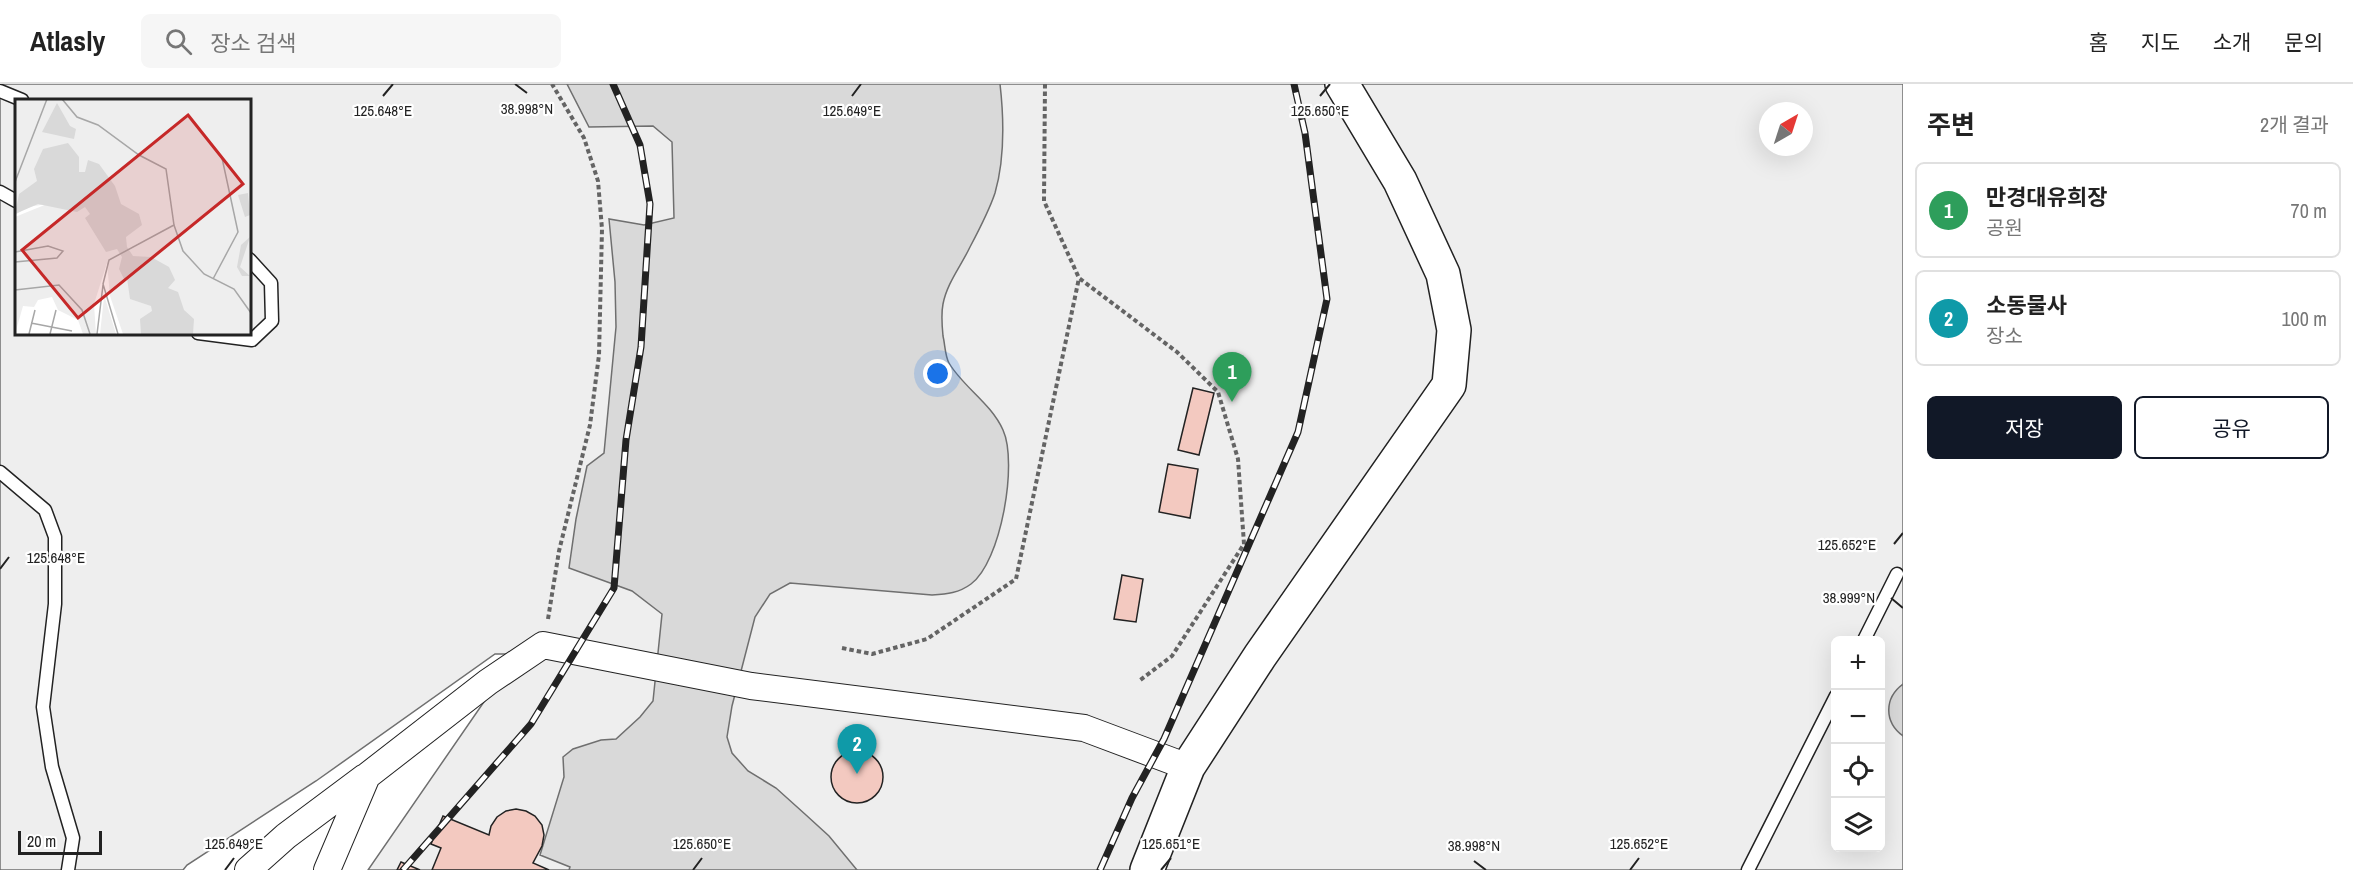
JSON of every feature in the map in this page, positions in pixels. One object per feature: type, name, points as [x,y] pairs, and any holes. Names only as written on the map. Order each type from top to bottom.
[{"type":"street","points":[[1147,870],[1188,767],[1260,656],[1449,385],[1454,330],[1443,274],[1400,181],[1342,84]]},
{"type":"street","points":[[248,870],[286,836],[488,682],[543,645],[751,686],[1084,728],[1188,767]]},
{"type":"street","points":[[327,870],[367,776]]},
{"type":"lane","points":[[0,92],[19,99]]},
{"type":"lane","points":[[0,192],[15,200]]},
{"type":"lane","points":[[206,334],[252,340],[272,321],[271,283],[250,260]]},
{"type":"lane","points":[[0,472],[45,510],[55,537],[55,604],[43,707],[52,767],[73,838],[68,870]]},
{"type":"lane","points":[[1866,636],[1897,574]]},
{"type":"lane","points":[[1748,870],[1831,706]]},
{"type":"path","points":[[543,645],[559,551],[590,425],[599,355],[602,228],[598,181],[584,138],[552,84]]},
{"type":"path","points":[[1045,84],[1044,201],[1079,278],[1177,352],[1218,392],[1238,459],[1244,544],[1172,656],[1139,681]]},
{"type":"path","points":[[842,648],[872,654],[927,639],[1016,579],[1079,278]]},
{"type":"shaded area","points":[[0,84],[1903,84],[1903,870],[368,870],[517,654],[495,654],[316,781],[187,865],[183,870],[71,870],[75,838],[54,766],[45,707],[57,604],[47,509],[0,469],[0,194],[15,202],[15,334],[198,334],[253,342],[274,322],[273,282],[250,257],[250,99],[25,99],[0,89]]},
{"type":"shaded area","points":[[567,84],[1000,84],[1003,138],[1001,166],[995,193],[948,289],[942,316],[943,336],[949,363],[998,420],[1007,445],[1009,465],[1004,511],[991,555],[982,572],[971,584],[948,593],[932,595],[790,583],[770,594],[755,617],[732,706],[727,737],[732,753],[748,771],[776,788],[829,836],[857,870],[569,870],[570,867],[540,855],[564,777],[563,757],[573,749],[601,740],[616,739],[640,717],[653,701],[662,614],[632,591],[569,568],[587,466],[604,453],[616,327],[615,282],[609,219],[644,225],[674,218],[672,142],[653,126],[589,127]]},
{"type":"shaded area","points":[[0,96],[15,103],[15,195],[0,187]]},
{"type":"shaded area","points":[[250,266],[267,285],[268,319],[251,335],[242,334],[250,334]]},
{"type":"shaded area","points":[[0,477],[42,512],[51,538],[50,604],[39,707],[69,838],[64,870],[0,870]]},
{"type":"shaded area","points":[[1903,684],[1903,736],[1892,724],[1889,710],[1892,696]]},
{"type":"building","points":[[1193,388],[1214,393],[1199,455],[1178,450]]},
{"type":"building","points":[[1168,464],[1198,469],[1190,518],[1159,512]]},
{"type":"building","points":[[1122,575],[1143,579],[1136,622],[1114,619]]},
{"type":"building","points":[[857,751],[871,755],[879,763],[883,777],[879,791],[871,799],[857,803],[843,799],[835,791],[831,777],[835,763],[843,755]]},
{"type":"building","points":[[516,809],[535,816],[542,825],[544,835],[542,846],[533,863],[549,870],[432,870],[441,848],[431,844],[443,816],[489,835],[491,826],[497,817],[506,811]]},
{"type":"building","points":[[401,862],[420,870],[397,870]]},
{"type":"railway","points":[[403,870],[531,724],[614,588],[626,440],[641,347],[650,204],[640,145],[613,84]]},
{"type":"railway","points":[[1100,870],[1132,798],[1164,739],[1298,432],[1327,299],[1305,133],[1294,84]]},
{"type":"place","name":"만경대유희장","points":[[1232,402]]},
{"type":"place","name":"소동물사","points":[[857,774]]}]
